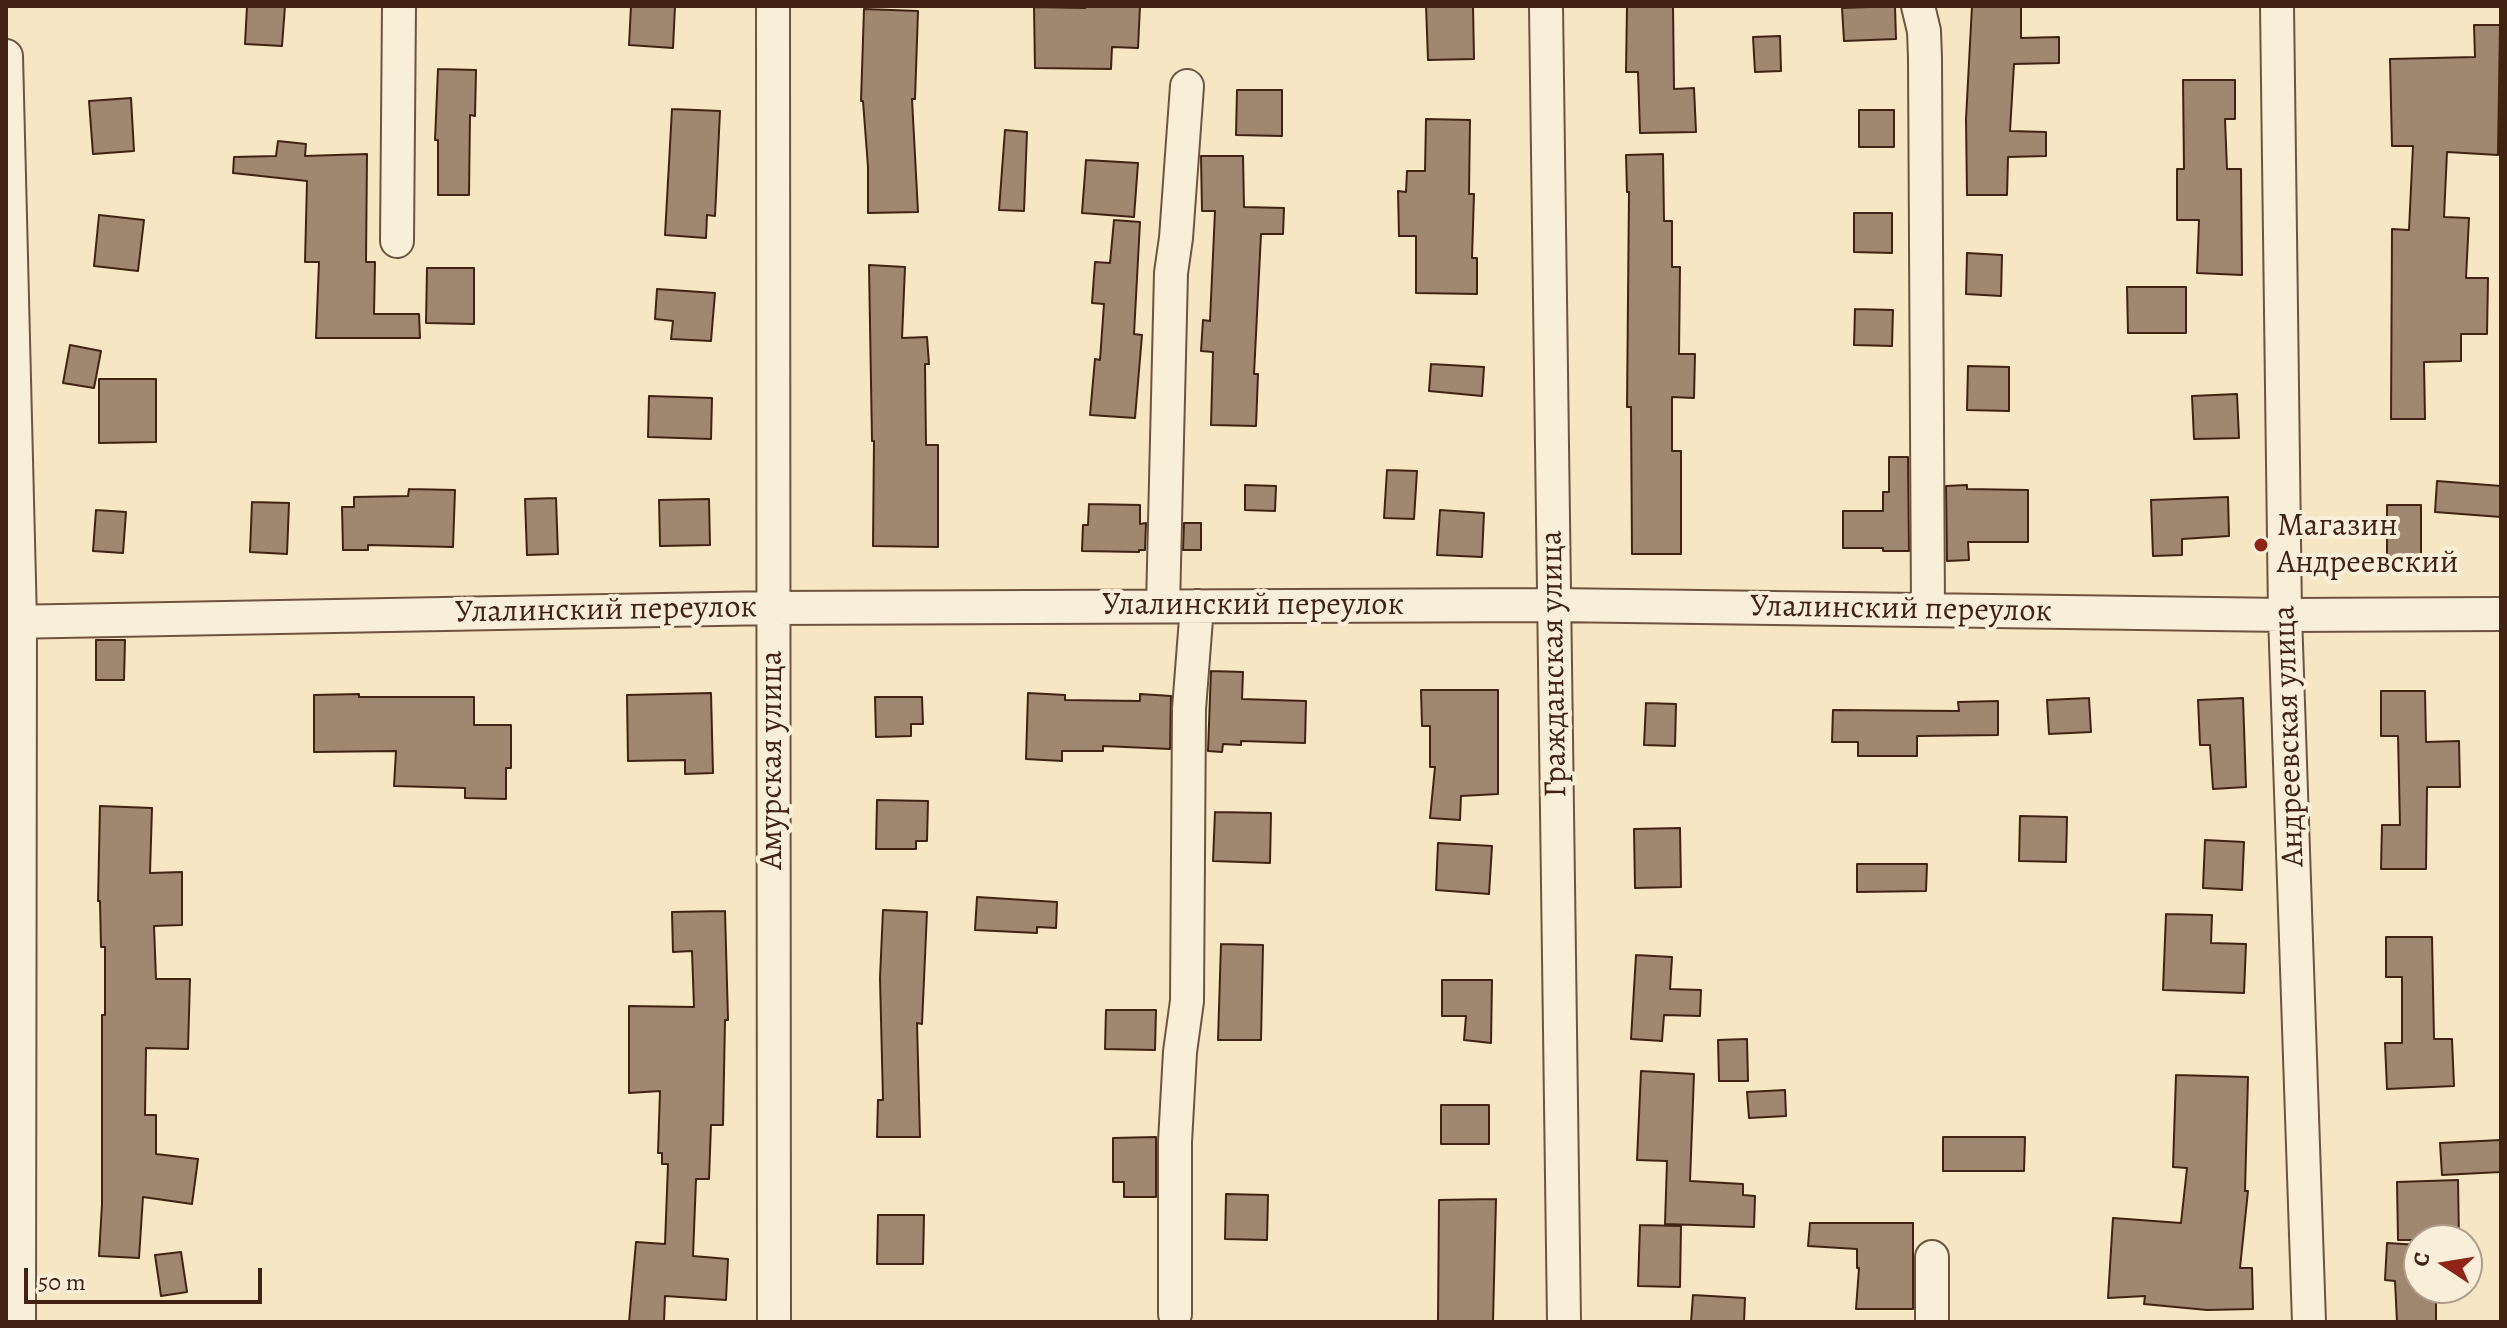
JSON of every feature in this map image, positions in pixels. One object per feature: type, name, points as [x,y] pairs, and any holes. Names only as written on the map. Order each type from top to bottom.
[{"type":"street","points":[[397,241],[399,6]]},
{"type":"street","name":"Амурская улица","points":[[773,6],[774,1322]]},
{"type":"street","name":"Гражданская улица","points":[[1546,6],[1564,1322]]},
{"type":"street","points":[[1918,6],[1924,31],[1925,58],[1928,610]]},
{"type":"street","name":"Андреевская улица","points":[[2277,6],[2285,615],[2309,1322]]},
{"type":"street","points":[[6,56],[19,1322]]},
{"type":"street","points":[[1163,606],[1170,303],[1187,86]]},
{"type":"street","name":"Улалинский переулок","points":[[13,621],[772,608],[1163,606],[1554,605],[2285,615],[2501,614]]},
{"type":"street","points":[[1175,1314],[1176,1127],[1180,1052],[1187,1001],[1189,709],[1197,606]]},
{"type":"street","points":[[1932,1257],[1932,1322]]},
{"type":"building","points":[[247,6],[285,6],[282,46],[245,44]]},
{"type":"building","points":[[631,6],[675,6],[673,48],[629,45]]},
{"type":"building","points":[[1140,6],[1138,48],[1112,47],[1111,69],[1035,68],[1034,7]]},
{"type":"building","points":[[1426,6],[1473,6],[1474,59],[1428,60]]},
{"type":"building","points":[[1627,6],[1673,6],[1674,89],[1694,88],[1696,132],[1640,133],[1638,72],[1626,72]]},
{"type":"building","points":[[1895,6],[1896,39],[1844,41],[1842,8]]},
{"type":"building","points":[[1972,6],[2021,6],[2021,38],[2059,37],[2059,63],[2014,64],[2010,131],[2046,132],[2046,156],[2008,157],[2007,195],[1967,195],[1966,119]]},
{"type":"building","points":[[864,9],[918,11],[915,99],[912,99],[918,212],[868,213],[868,167],[861,101]]},
{"type":"building","points":[[2474,25],[2500,25],[2498,155],[2447,152],[2444,217],[2469,218],[2466,278],[2488,278],[2487,334],[2461,334],[2461,361],[2424,362],[2425,419],[2391,419],[2392,229],[2409,230],[2413,146],[2392,146],[2390,59],[2475,57]]},
{"type":"building","points":[[1780,36],[1781,71],[1755,72],[1753,37]]},
{"type":"building","points":[[438,69],[476,70],[475,116],[470,115],[469,195],[438,195],[438,140],[435,140]]},
{"type":"building","points":[[2183,80],[2235,80],[2235,119],[2225,119],[2227,169],[2241,169],[2242,275],[2197,273],[2199,220],[2177,220],[2177,169],[2184,169]]},
{"type":"building","points":[[1237,90],[1282,90],[1282,136],[1236,135]]},
{"type":"building","points":[[131,98],[134,151],[93,154],[89,101]]},
{"type":"building","points":[[672,109],[720,111],[715,216],[707,215],[706,238],[665,235]]},
{"type":"building","points":[[1859,110],[1894,110],[1894,147],[1859,147]]},
{"type":"building","points":[[1426,119],[1470,120],[1469,194],[1474,194],[1472,258],[1477,258],[1477,294],[1416,293],[1416,236],[1399,236],[1398,191],[1406,192],[1407,171],[1425,171]]},
{"type":"building","points":[[1005,130],[1027,132],[1024,211],[999,210]]},
{"type":"building","points":[[278,141],[306,144],[305,156],[367,154],[366,262],[375,262],[374,314],[419,314],[420,338],[316,338],[319,262],[305,262],[307,181],[233,173],[234,157],[276,156]]},
{"type":"building","points":[[1663,154],[1664,221],[1672,221],[1672,267],[1680,267],[1679,354],[1695,354],[1694,398],[1672,397],[1672,451],[1681,451],[1681,554],[1632,554],[1631,407],[1627,407],[1629,192],[1626,155]]},
{"type":"building","points":[[1201,156],[1243,156],[1244,207],[1284,208],[1283,234],[1261,234],[1254,374],[1258,374],[1256,426],[1211,425],[1213,352],[1201,351],[1203,320],[1210,321],[1215,211],[1202,211]]},
{"type":"building","points":[[1086,160],[1138,163],[1134,217],[1082,213]]},
{"type":"building","points":[[1854,213],[1892,213],[1892,253],[1854,252]]},
{"type":"building","points":[[99,215],[144,220],[138,271],[94,266]]},
{"type":"building","points":[[1114,220],[1140,222],[1134,334],[1142,335],[1135,418],[1090,415],[1095,359],[1100,360],[1104,304],[1092,303],[1095,262],[1110,263]]},
{"type":"building","points":[[1967,253],[2002,255],[2001,296],[1966,294]]},
{"type":"building","points":[[869,265],[905,267],[902,338],[927,337],[926,445],[938,445],[938,547],[873,546],[874,441]]},
{"type":"building","points":[[427,268],[474,268],[474,324],[426,323]]},
{"type":"building","points":[[2127,287],[2186,287],[2186,333],[2128,333]]},
{"type":"building","points":[[657,289],[715,293],[711,341],[671,339],[673,321],[655,319]]},
{"type":"building","points":[[1855,309],[1893,310],[1892,346],[1854,345]]},
{"type":"building","points":[[70,345],[101,351],[94,388],[63,383]]},
{"type":"building","points":[[1431,364],[1484,367],[1482,396],[1429,391]]},
{"type":"building","points":[[1968,366],[2009,367],[2009,411],[1967,410]]},
{"type":"building","points":[[99,379],[156,379],[156,442],[99,443]]},
{"type":"building","points":[[2237,394],[2239,438],[2194,439],[2192,396]]},
{"type":"building","points":[[649,396],[712,398],[711,439],[648,437]]},
{"type":"building","points":[[1889,457],[1908,457],[1909,551],[1843,548],[1843,511],[1883,511],[1883,492],[1889,492]]},
{"type":"building","points":[[1387,470],[1417,471],[1414,519],[1384,518]]},
{"type":"building","points":[[2437,481],[2501,486],[2501,517],[2435,512]]},
{"type":"building","points":[[1245,485],[1276,486],[1275,511],[1245,510]]},
{"type":"building","points":[[1967,485],[1967,489],[2028,490],[2028,542],[1968,542],[1969,560],[1947,561],[1946,486]]},
{"type":"building","points":[[409,489],[455,490],[453,547],[368,545],[368,550],[343,550],[342,507],[354,507],[354,497],[408,496]]},
{"type":"building","points":[[2228,497],[2229,536],[2182,539],[2182,555],[2153,556],[2151,500]]},
{"type":"building","points":[[556,498],[558,554],[527,555],[525,499]]},
{"type":"building","points":[[709,499],[710,545],[660,546],[659,500]]},
{"type":"building","points":[[252,502],[289,503],[287,554],[250,552]]},
{"type":"building","points":[[1089,504],[1140,505],[1140,524],[1146,523],[1145,550],[1082,551],[1083,525],[1088,525]]},
{"type":"building","points":[[2387,505],[2421,505],[2421,558],[2387,558]]},
{"type":"building","points":[[96,510],[126,512],[123,553],[93,551]]},
{"type":"building","points":[[1440,510],[1484,513],[1482,557],[1437,555]]},
{"type":"building","points":[[1184,523],[1201,523],[1201,550],[1183,550]]},
{"type":"building","points":[[96,640],[125,640],[124,680],[96,680]]},
{"type":"building","points":[[1211,671],[1243,672],[1242,699],[1306,701],[1305,743],[1241,741],[1241,745],[1223,744],[1222,752],[1208,751]]},
{"type":"building","points":[[1421,690],[1498,690],[1498,794],[1461,796],[1460,820],[1430,818],[1435,767],[1430,767],[1430,726],[1422,726]]},
{"type":"building","points":[[2381,691],[2425,691],[2426,742],[2459,741],[2460,787],[2427,787],[2426,869],[2381,869],[2382,825],[2400,825],[2398,736],[2381,736]]},
{"type":"building","points":[[711,693],[713,773],[685,774],[685,760],[628,761],[627,695]]},
{"type":"building","points":[[1028,693],[1065,695],[1065,700],[1140,701],[1140,694],[1171,696],[1170,749],[1103,746],[1103,751],[1062,751],[1062,761],[1026,759]]},
{"type":"building","points":[[359,694],[359,697],[474,697],[474,725],[511,725],[511,768],[506,768],[506,799],[465,798],[465,788],[394,786],[396,751],[314,752],[314,695]]},
{"type":"building","points":[[875,697],[922,697],[923,724],[911,724],[911,736],[876,737]]},
{"type":"building","points":[[2089,698],[2091,732],[2049,734],[2047,700]]},
{"type":"building","points":[[2243,698],[2246,787],[2213,789],[2210,745],[2200,745],[2198,700]]},
{"type":"building","points":[[1998,701],[1998,735],[1917,736],[1917,756],[1858,756],[1858,742],[1832,742],[1833,710],[1959,711],[1958,702]]},
{"type":"building","points":[[1646,703],[1676,704],[1675,746],[1644,745]]},
{"type":"building","points":[[877,800],[928,801],[927,841],[916,841],[916,849],[876,849]]},
{"type":"building","points":[[100,806],[152,808],[150,873],[182,872],[182,925],[154,926],[156,979],[190,979],[188,1049],[146,1048],[145,1115],[156,1115],[156,1154],[198,1159],[192,1204],[143,1197],[139,1258],[99,1256],[102,1015],[105,1015],[105,947],[101,947],[98,901]]},
{"type":"building","points":[[1215,812],[1271,813],[1270,863],[1213,861]]},
{"type":"building","points":[[2020,816],[2067,817],[2066,862],[2019,861]]},
{"type":"building","points":[[1680,828],[1681,887],[1635,888],[1634,829]]},
{"type":"building","points":[[2205,840],[2244,842],[2242,890],[2203,888]]},
{"type":"building","points":[[1438,843],[1492,846],[1489,894],[1436,890]]},
{"type":"building","points":[[1857,864],[1927,864],[1926,891],[1857,892]]},
{"type":"building","points":[[977,897],[1057,902],[1056,928],[1037,927],[1037,933],[975,930]]},
{"type":"building","points":[[883,910],[927,912],[922,1024],[917,1023],[920,1137],[877,1137],[878,1100],[883,1100],[880,978]]},
{"type":"building","points":[[725,911],[728,1020],[725,1020],[723,1125],[711,1125],[709,1179],[696,1179],[693,1256],[728,1259],[726,1300],[665,1296],[664,1322],[629,1322],[636,1242],[665,1244],[668,1164],[662,1164],[662,1153],[658,1153],[660,1091],[629,1093],[629,1006],[694,1007],[692,951],[673,952],[672,912]]},
{"type":"building","points":[[2166,914],[2212,915],[2211,943],[2246,944],[2244,993],[2163,990]]},
{"type":"building","points":[[2386,937],[2432,937],[2434,1039],[2452,1039],[2454,1086],[2387,1089],[2385,1043],[2402,1043],[2402,977],[2386,977]]},
{"type":"building","points":[[1221,944],[1263,945],[1261,1040],[1218,1040]]},
{"type":"building","points":[[1636,955],[1672,957],[1670,989],[1701,990],[1700,1016],[1664,1015],[1662,1041],[1631,1039]]},
{"type":"building","points":[[1442,980],[1492,980],[1491,1043],[1464,1040],[1466,1016],[1442,1016]]},
{"type":"building","points":[[1106,1010],[1156,1010],[1155,1050],[1105,1049]]},
{"type":"building","points":[[1747,1039],[1748,1081],[1719,1081],[1718,1040]]},
{"type":"building","points":[[1641,1071],[1694,1074],[1690,1181],[1743,1184],[1743,1195],[1755,1196],[1754,1227],[1665,1224],[1667,1161],[1637,1160]]},
{"type":"building","points":[[2176,1075],[2248,1077],[2245,1191],[2248,1191],[2240,1268],[2252,1268],[2253,1309],[2207,1310],[2144,1304],[2145,1296],[2108,1298],[2113,1218],[2181,1223],[2187,1168],[2173,1167]]},
{"type":"building","points":[[1785,1090],[1786,1116],[1749,1118],[1747,1092]]},
{"type":"building","points":[[1441,1105],[1489,1105],[1489,1144],[1441,1144]]},
{"type":"building","points":[[1156,1137],[1156,1197],[1124,1197],[1124,1182],[1113,1182],[1113,1138]]},
{"type":"building","points":[[1943,1137],[2025,1137],[2024,1171],[1943,1171]]},
{"type":"building","points":[[2501,1140],[2501,1172],[2442,1175],[2440,1143]]},
{"type":"building","points":[[2458,1180],[2459,1224],[2403,1224],[2403,1240],[2398,1240],[2397,1182]]},
{"type":"building","points":[[1226,1194],[1268,1195],[1267,1240],[1225,1239]]},
{"type":"building","points":[[1496,1199],[1493,1322],[1438,1321],[1439,1200]]},
{"type":"building","points":[[878,1215],[924,1215],[923,1264],[877,1264]]},
{"type":"building","points":[[1810,1223],[1913,1223],[1913,1309],[1856,1309],[1857,1249],[1808,1246]]},
{"type":"building","points":[[1640,1225],[1681,1226],[1680,1287],[1638,1286]]},
{"type":"building","points":[[2387,1243],[2403,1244],[2403,1304],[2436,1304],[2436,1322],[2397,1322],[2395,1281],[2385,1280]]},
{"type":"building","points":[[181,1252],[187,1292],[161,1296],[155,1255]]},
{"type":"building","points":[[1693,1295],[1745,1298],[1744,1322],[1691,1322]]},
{"type":"place","name":"Магазин Андреевский","points":[[2261,545]]}]
